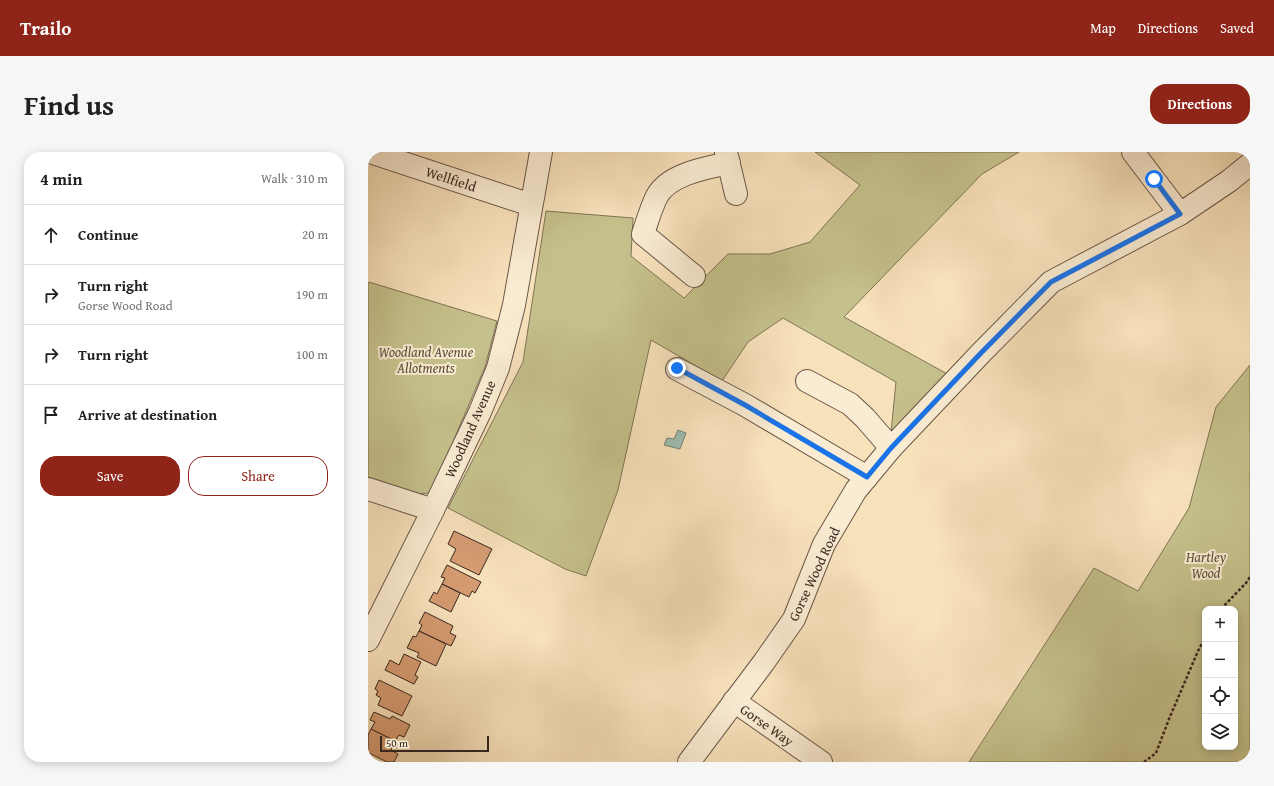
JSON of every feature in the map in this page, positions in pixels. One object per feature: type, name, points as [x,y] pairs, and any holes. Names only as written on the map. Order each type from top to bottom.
[{"type":"street","name":"Wellfield","points":[[370,152],[531,204]]},
{"type":"street","name":"Woodland Avenue","points":[[368,640],[480,412],[498,368],[514,306],[541,152]]},
{"type":"street","points":[[1133,152],[1180,214]]},
{"type":"street","points":[[694,276],[643,234],[657,196],[665,186],[676,179],[727,158],[736,194]]},
{"type":"street","name":"Gorse Wood Road","points":[[689,762],[794,619],[824,544],[856,490],[891,448],[1051,282],[1180,214],[1230,181],[1250,164]]},
{"type":"street","points":[[677,368],[745,405],[867,477]]},
{"type":"street","points":[[807,381],[850,404],[865,418],[891,448]]},
{"type":"street","points":[[368,489],[433,510]]},
{"type":"street","name":"Gorse Way","points":[[734,701],[821,762]]},
{"type":"path","points":[[1224,606],[1250,577]]},
{"type":"path","points":[[1144,762],[1156,753],[1172,712],[1203,642]]},
{"type":"green space","points":[[815,152],[1019,152],[982,174],[844,317],[951,376],[891,432],[896,382],[783,318],[748,342],[722,381],[651,340],[618,490],[586,576],[565,569],[448,508],[523,362],[546,211],[633,218],[631,256],[684,298],[728,254],[770,254],[810,242],[860,185]]},
{"type":"green space","name":"Woodland Avenue Allotments","points":[[369,282],[497,321],[485,367],[429,493],[418,494],[368,477]]},
{"type":"green space","name":"Hartley Wood","points":[[1250,365],[1250,762],[969,762],[1094,568],[1138,591],[1189,508],[1216,407]]},
{"type":"shaded area","points":[[678,430],[686,433],[680,449],[664,445],[667,438],[674,439]]},
{"type":"building","points":[[454,531],[492,549],[479,575],[450,561],[456,549],[448,544]]},
{"type":"building","points":[[447,565],[481,582],[475,593],[472,591],[469,597],[442,584],[445,578],[441,577]]},
{"type":"building","points":[[442,584],[460,593],[451,612],[429,601],[434,592],[437,594]]},
{"type":"building","points":[[425,612],[453,626],[450,633],[456,636],[451,646],[419,631],[422,625],[419,623]]},
{"type":"building","points":[[419,631],[446,644],[436,666],[417,657],[419,653],[407,648],[413,636],[416,637]]},
{"type":"building","points":[[404,654],[421,662],[415,675],[418,677],[414,684],[385,670],[390,660],[399,665]]},
{"type":"building","points":[[379,680],[412,696],[402,716],[378,705],[381,698],[376,695],[378,691],[375,689]]},
{"type":"building","points":[[374,712],[390,719],[392,716],[410,725],[404,737],[399,735],[395,741],[371,729],[375,722],[370,720]]},
{"type":"building","points":[[371,729],[395,741],[391,750],[398,754],[394,762],[387,762],[369,753],[368,755],[368,735]]},
{"type":"route","points":[[677,368],[745,405],[867,477],[891,448],[1051,282],[1180,214],[1154,179]]}]
